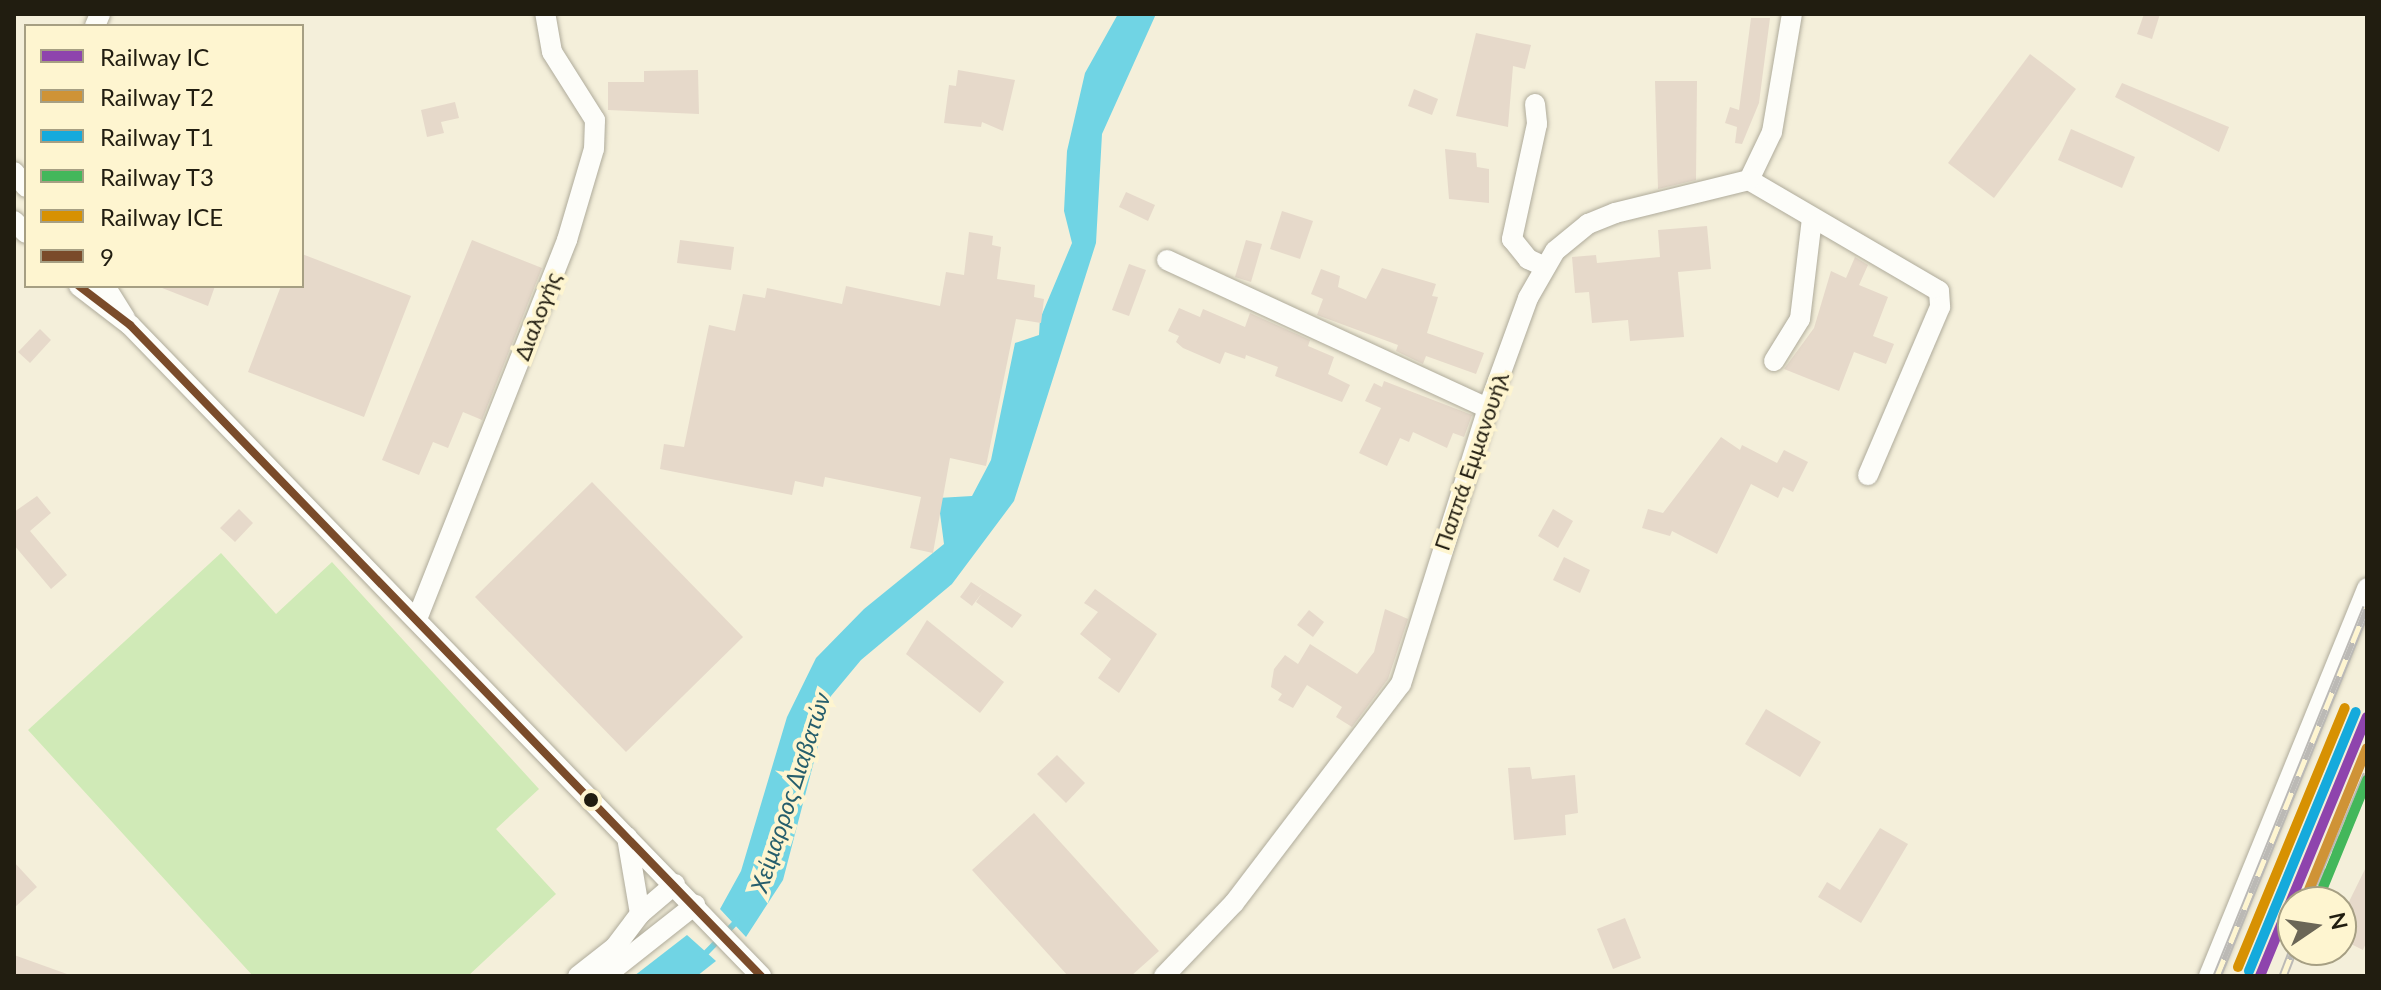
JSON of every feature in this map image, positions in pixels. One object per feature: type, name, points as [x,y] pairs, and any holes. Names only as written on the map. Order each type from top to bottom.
[{"type":"street","name":"Διαλογής","points":[[417,619],[567,240],[594,149],[595,120],[552,52],[545,14]]},
{"type":"street","points":[[1792,14],[1772,132],[1749,180],[1936,287],[1942,297],[1868,475]]},
{"type":"street","points":[[1535,104],[1537,124],[1512,239],[1528,259],[1545,267]]},
{"type":"street","name":"Παππά Εμμανουήλ","points":[[1164,976],[1234,903],[1401,684],[1488,408],[1528,298],[1545,267],[1568,238],[1601,219],[1749,180]]},
{"type":"street","points":[[1774,361],[1800,319],[1812,218]]},
{"type":"street","points":[[1167,260],[1488,408]]},
{"type":"street","points":[[82,288],[130,325],[626,833],[761,976]]},
{"type":"street","points":[[106,288],[130,325]]},
{"type":"street","points":[[2209,976],[2367,588]]},
{"type":"street","points":[[626,833],[640,914]]},
{"type":"street","points":[[578,976],[615,947],[640,914],[675,884]]},
{"type":"street","points":[[605,976],[695,905]]},
{"type":"green space","points":[[221,553],[276,614],[332,562],[539,789],[496,829],[556,894],[468,976],[253,976],[28,730]]},
{"type":"water","points":[[1118,14],[1156,14],[1102,134],[1096,243],[1014,501],[952,584],[861,660],[831,696],[783,880],[746,937],[720,909],[741,871],[787,717],[816,658],[864,609],[944,544],[938,498],[972,496],[991,460],[1015,343],[1039,335],[1040,319],[1072,243],[1064,211],[1067,151],[1085,73]]},
{"type":"water","points":[[687,935],[716,961],[697,976],[634,976]]},
{"type":"building","points":[[2144,14],[2160,14],[2152,39],[2137,34]]},
{"type":"building","points":[[1751,18],[1770,18],[1759,103],[1742,144],[1735,143],[1737,127],[1725,123],[1730,107],[1739,110]]},
{"type":"building","points":[[1476,33],[1531,45],[1525,69],[1513,66],[1508,127],[1456,116]]},
{"type":"building","points":[[2030,54],[2076,89],[1994,198],[1948,163]]},
{"type":"building","points":[[698,70],[699,114],[608,110],[608,82],[644,82],[644,71]]},
{"type":"building","points":[[958,70],[1015,80],[1003,131],[982,122],[981,127],[944,123],[949,85],[956,86]]},
{"type":"building","points":[[1655,81],[1697,81],[1696,180],[1658,189]]},
{"type":"building","points":[[2122,83],[2229,127],[2219,152],[2115,97]]},
{"type":"building","points":[[1414,89],[1438,99],[1432,115],[1408,106]]},
{"type":"building","points":[[455,102],[459,118],[441,122],[444,133],[427,137],[421,110]]},
{"type":"building","points":[[2071,129],[2135,157],[2122,188],[2058,160]]},
{"type":"building","points":[[1445,149],[1476,153],[1477,167],[1489,169],[1489,203],[1449,199]]},
{"type":"building","points":[[1126,192],[1155,205],[1148,221],[1119,207]]},
{"type":"building","points":[[1282,211],[1313,221],[1300,259],[1270,249]]},
{"type":"building","points":[[1707,226],[1711,269],[1678,272],[1684,337],[1630,341],[1628,320],[1592,323],[1589,292],[1575,293],[1572,257],[1596,255],[1597,263],[1660,257],[1658,230]]},
{"type":"building","points":[[969,232],[993,236],[992,245],[1001,247],[997,279],[1035,285],[1034,297],[1044,299],[1041,323],[1016,319],[986,466],[950,458],[933,553],[910,548],[921,497],[825,477],[823,487],[795,481],[792,495],[660,469],[664,444],[684,447],[709,325],[735,331],[743,294],[765,298],[767,288],[842,304],[846,286],[940,306],[946,272],[964,275]]},
{"type":"building","points":[[472,240],[542,268],[482,420],[463,412],[448,448],[433,442],[419,475],[382,460]]},
{"type":"building","points":[[680,240],[734,247],[731,270],[677,263]]},
{"type":"building","points":[[1246,240],[1262,244],[1251,282],[1235,277]]},
{"type":"building","points":[[304,255],[411,296],[364,417],[248,372],[280,288],[304,288]]},
{"type":"building","points":[[1855,257],[1868,265],[1859,285],[1888,297],[1873,336],[1894,344],[1886,364],[1854,352],[1839,391],[1784,369],[1814,328],[1831,271],[1846,278]]},
{"type":"building","points":[[1129,264],[1146,270],[1129,316],[1112,310]]},
{"type":"building","points":[[1382,268],[1436,284],[1432,296],[1438,297],[1427,333],[1484,353],[1476,374],[1426,356],[1423,364],[1396,351],[1398,345],[1317,315],[1323,299],[1311,294],[1321,269],[1340,276],[1338,287],[1366,299]]},
{"type":"building","points":[[162,288],[214,288],[208,306]]},
{"type":"building","points":[[1179,308],[1200,317],[1203,309],[1245,327],[1250,313],[1310,340],[1308,346],[1334,357],[1328,374],[1350,385],[1342,402],[1275,376],[1278,367],[1246,355],[1245,359],[1225,352],[1220,364],[1183,348],[1176,342],[1179,336],[1168,331]]},
{"type":"building","points":[[40,329],[51,340],[30,363],[18,352]]},
{"type":"building","points":[[1384,381],[1472,415],[1464,437],[1453,433],[1447,448],[1413,432],[1409,442],[1400,438],[1387,466],[1359,453],[1381,408],[1365,401],[1374,383],[1382,387]]},
{"type":"building","points":[[1721,437],[1740,450],[1742,445],[1777,463],[1784,450],[1808,462],[1793,492],[1783,487],[1778,498],[1751,484],[1717,554],[1672,531],[1670,536],[1642,528],[1648,509],[1663,513]]},
{"type":"building","points":[[592,482],[743,637],[626,752],[475,597]]},
{"type":"building","points":[[37,496],[51,513],[30,531],[67,575],[51,589],[14,545],[14,512]]},
{"type":"building","points":[[239,509],[253,523],[235,542],[220,528]]},
{"type":"building","points":[[1553,509],[1573,521],[1558,548],[1538,536]]},
{"type":"building","points":[[1564,557],[1590,570],[1580,593],[1553,580]]},
{"type":"building","points":[[971,582],[1022,615],[1012,628],[976,602],[982,593],[972,606],[960,597]]},
{"type":"building","points":[[1095,589],[1157,634],[1119,693],[1098,678],[1111,659],[1080,634],[1098,612],[1084,603]]},
{"type":"building","points":[[1385,609],[1408,619],[1388,679],[1352,727],[1336,717],[1342,707],[1307,685],[1293,708],[1278,700],[1282,694],[1271,687],[1274,669],[1285,655],[1298,664],[1310,644],[1357,674],[1374,652]]},
{"type":"building","points":[[1309,610],[1324,622],[1313,637],[1297,625]]},
{"type":"building","points":[[927,620],[1004,682],[980,713],[906,654]]},
{"type":"building","points":[[1766,709],[1821,742],[1800,777],[1745,744]]},
{"type":"building","points":[[1057,755],[1085,783],[1066,803],[1037,774]]},
{"type":"building","points":[[1530,767],[1532,779],[1575,775],[1578,813],[1565,815],[1566,835],[1514,840],[1508,768]]},
{"type":"building","points":[[1034,813],[1159,951],[1131,976],[1068,976],[972,870]]},
{"type":"building","points":[[1880,828],[1908,844],[1861,923],[1818,897],[1827,882],[1840,890]]},
{"type":"building","points":[[14,862],[37,887],[14,908]]},
{"type":"building","points":[[2367,865],[2367,941],[2363,950],[2357,947],[2357,886]]},
{"type":"building","points":[[1625,918],[1641,958],[1613,969],[1597,929]]},
{"type":"building","points":[[14,955],[67,974],[67,976],[14,976]]},
{"type":"waterway","name":"Χείμαρρος Διαβατών","points":[[703,956],[737,921]]},
{"type":"railway","points":[[2217,976],[2367,607]]},
{"type":"railway","points":[[2320,886],[2367,774]]},
{"type":"railway","points":[[2283,976],[2287,966]]},
{"type":"rail line","name":"ICE","points":[[2238,967],[2345,708]]},
{"type":"rail line","name":"T1","points":[[2249,971],[2356,712]]},
{"type":"rail line","name":"IC","points":[[2260,976],[2367,717]]},
{"type":"rail line","name":"T2","points":[[2311,886],[2367,748]]},
{"type":"rail line","name":"T3","points":[[2324,886],[2367,780]]},
{"type":"transit line","name":"9","points":[[82,288],[130,325],[761,976]]}]
